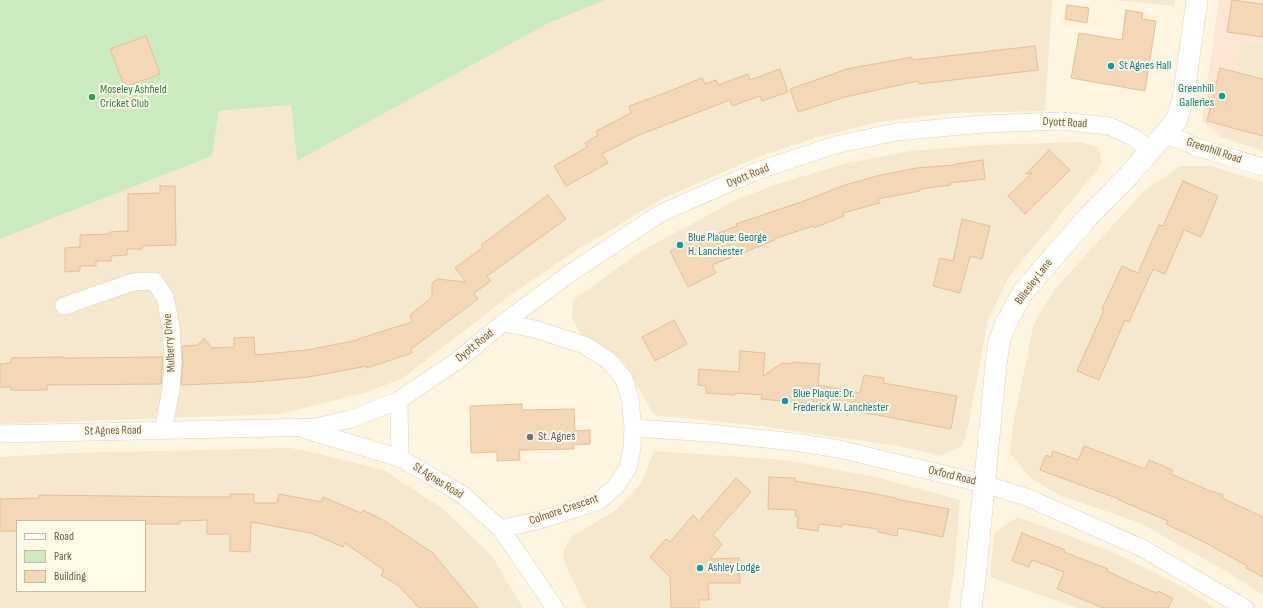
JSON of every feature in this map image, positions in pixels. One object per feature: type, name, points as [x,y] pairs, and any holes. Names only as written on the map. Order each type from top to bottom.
[{"type":"street","name":"Billesley Lane","points":[[970,608],[996,365],[999,343],[1005,325],[1023,292],[1088,217],[1130,174],[1176,121],[1183,100],[1197,0]]},
{"type":"street","name":"Dyott Road","points":[[399,400],[457,361],[569,274],[661,213],[757,171],[835,145],[896,132],[983,124],[1062,122],[1109,126],[1133,137],[1157,143]]},
{"type":"street","name":"Greenhill Road","points":[[1157,143],[1184,141],[1196,147],[1263,167]]},
{"type":"street","name":"Mulberry Drive","points":[[64,306],[133,282],[154,281],[165,297],[171,327],[173,361],[171,390],[163,430]]},
{"type":"street","name":"Colmore Crescent","points":[[501,529],[544,519],[599,501],[616,486],[628,468],[632,448],[633,428],[630,399],[624,379],[608,360],[584,345],[535,329],[504,323]]},
{"type":"street","name":"St Agnes Road","points":[[0,434],[316,427],[351,419],[399,400]]},
{"type":"street","points":[[399,400],[400,458]]},
{"type":"street","name":"St Agnes Road","points":[[298,428],[400,458],[463,495],[501,529],[555,608]]},
{"type":"street","name":"Oxford Road","points":[[633,428],[710,433],[794,442],[839,449],[984,484],[1026,497],[1142,548],[1245,608]]},
{"type":"shaded area","points":[[605,0],[1052,0],[1045,111],[951,113],[879,122],[815,138],[758,157],[664,198],[577,250],[513,293],[403,378],[368,392],[280,414],[0,424],[0,239],[212,156],[219,111],[291,105],[297,161],[549,23]]},
{"type":"shaded area","points":[[1115,0],[1175,0],[1174,6]]},
{"type":"shaded area","points":[[1219,0],[1263,0],[1263,44],[1243,41],[1221,137],[1202,121]]},
{"type":"shaded area","points":[[1243,41],[1263,44],[1263,151],[1221,137]]},
{"type":"shaded area","points":[[1080,142],[1099,147],[1102,164],[1008,278],[988,320],[963,445],[941,456],[899,446],[759,426],[654,415],[622,360],[581,335],[572,318],[573,300],[643,250],[734,201],[771,186],[847,163],[911,151],[984,145]]},
{"type":"shaded area","points":[[1180,166],[1210,166],[1263,182],[1263,595],[1224,570],[1140,523],[1059,495],[1031,478],[1010,453],[1013,425],[1033,327],[1040,313],[1055,289],[1143,192]]},
{"type":"shaded area","points":[[290,448],[384,470],[442,508],[492,556],[523,608],[0,608],[0,457],[71,453]]},
{"type":"shaded area","points":[[654,451],[785,460],[876,477],[960,500],[954,572],[948,608],[586,608],[565,564],[563,552],[571,537],[616,510],[642,482]]},
{"type":"shaded area","points":[[1018,517],[1113,552],[1183,587],[1215,608],[1077,608],[990,577],[994,533]]},
{"type":"green space","points":[[0,0],[605,0],[549,23],[297,161],[291,105],[219,111],[212,156],[0,239]]},
{"type":"building","points":[[1232,0],[1263,4],[1263,37],[1227,32]]},
{"type":"building","points":[[1067,5],[1089,8],[1087,23],[1065,19]]},
{"type":"building","name":"St Agnes Hall","points":[[1126,10],[1143,13],[1142,19],[1156,21],[1145,91],[1071,78],[1079,33],[1122,40]]},
{"type":"building","points":[[146,36],[160,74],[125,87],[110,49]]},
{"type":"building","points":[[1035,46],[1038,70],[919,84],[918,81],[845,97],[798,112],[790,89],[847,69],[912,57],[912,60]]},
{"type":"building","points":[[1220,68],[1263,79],[1263,136],[1207,121]]},
{"type":"building","points":[[780,69],[788,92],[762,101],[760,96],[732,106],[730,100],[639,135],[602,154],[608,163],[566,186],[554,166],[587,147],[585,143],[598,135],[596,131],[631,113],[629,106],[702,78],[705,84],[716,80],[718,85],[748,74],[750,80]]},
{"type":"building","points":[[1049,150],[1070,170],[1025,214],[1008,196],[1032,173],[1026,174]]},
{"type":"building","points":[[983,160],[985,179],[950,183],[951,185],[920,189],[920,191],[878,199],[880,203],[843,213],[844,216],[814,228],[813,226],[774,239],[775,240],[712,265],[716,273],[688,287],[670,251],[698,237],[700,240],[737,226],[736,224],[804,201],[842,186],[877,176],[916,168],[955,165]]},
{"type":"building","points":[[1183,181],[1218,196],[1201,237],[1184,230],[1165,274],[1153,269],[1129,322],[1125,320],[1099,380],[1077,371],[1104,310],[1102,309],[1122,266],[1138,273],[1159,225],[1163,226]]},
{"type":"building","points":[[160,186],[175,186],[176,245],[142,246],[142,249],[127,249],[127,255],[111,256],[111,261],[96,261],[96,266],[80,266],[80,271],[65,272],[65,248],[80,247],[80,235],[110,234],[110,232],[128,231],[128,194],[160,193]]},
{"type":"building","points":[[548,195],[566,219],[487,276],[491,281],[474,293],[478,299],[411,349],[412,353],[367,368],[367,366],[309,377],[254,382],[181,385],[183,362],[182,346],[198,345],[204,338],[212,348],[234,347],[234,338],[254,337],[255,355],[307,350],[358,340],[412,322],[410,315],[432,297],[432,283],[438,279],[466,282],[455,268],[483,247],[481,245]]},
{"type":"building","points":[[962,219],[990,226],[982,259],[970,256],[960,293],[933,286],[940,258],[953,261]]},
{"type":"building","points":[[674,320],[687,344],[655,361],[642,337]]},
{"type":"building","points":[[740,351],[765,353],[763,376],[782,363],[793,364],[793,362],[820,364],[818,385],[860,393],[864,375],[884,378],[883,383],[957,396],[951,429],[824,405],[761,399],[762,395],[706,393],[706,386],[698,385],[699,369],[739,372]]},
{"type":"building","points":[[163,357],[161,384],[47,385],[47,390],[11,390],[11,387],[0,387],[0,364],[11,363],[11,358]]},
{"type":"building","name":"St. Agnes","points":[[522,404],[522,410],[574,409],[575,431],[590,430],[590,444],[573,445],[574,449],[519,450],[520,460],[497,461],[497,452],[471,453],[470,406]]},
{"type":"building","points":[[1084,446],[1145,469],[1149,460],[1173,470],[1171,474],[1223,495],[1222,498],[1263,517],[1263,577],[1246,568],[1247,566],[1206,543],[1166,524],[1168,521],[1119,499],[1040,470],[1046,455],[1051,457],[1053,451],[1078,460]]},
{"type":"building","points":[[769,477],[795,478],[795,481],[871,493],[949,509],[943,537],[898,528],[897,536],[878,532],[878,529],[842,524],[842,527],[819,524],[818,531],[797,528],[798,516],[795,516],[796,510],[768,509]]},
{"type":"building","name":"Ashley Lodge","points":[[736,478],[751,492],[713,535],[722,544],[710,559],[739,558],[740,583],[708,583],[709,600],[699,600],[699,608],[671,608],[670,577],[650,557],[666,539],[670,542],[693,515],[699,521]]},
{"type":"building","points":[[230,494],[254,494],[254,503],[277,503],[279,494],[321,502],[323,497],[361,513],[363,510],[383,520],[433,553],[478,608],[419,608],[399,586],[381,575],[384,570],[345,543],[343,547],[311,533],[251,522],[250,552],[230,551],[230,534],[207,534],[207,520],[180,521],[180,524],[146,524],[146,520],[16,520],[16,531],[0,531],[0,499],[39,498],[39,495],[230,497]]},
{"type":"building","points":[[1022,533],[1065,550],[1064,552],[1108,569],[1107,571],[1128,581],[1156,593],[1158,591],[1173,598],[1168,608],[1103,608],[1057,589],[1064,572],[1032,560],[1029,567],[1012,561]]},
{"type":"place","name":"St Agnes Hall","points":[[1111,66]]},
{"type":"place","name":"Greenhill Galleries","points":[[1222,96]]},
{"type":"place","name":"Moseley Ashfield Cricket Club","points":[[92,97]]},
{"type":"place","name":"Blue Plaque: George H. Lanchester","points":[[680,245]]},
{"type":"place","name":"Blue Plaque: Dr. Frederick W. Lanchester","points":[[785,401]]},
{"type":"place","name":"St. Agnes","points":[[530,437]]},
{"type":"place","name":"Ashley Lodge","points":[[700,568]]}]
